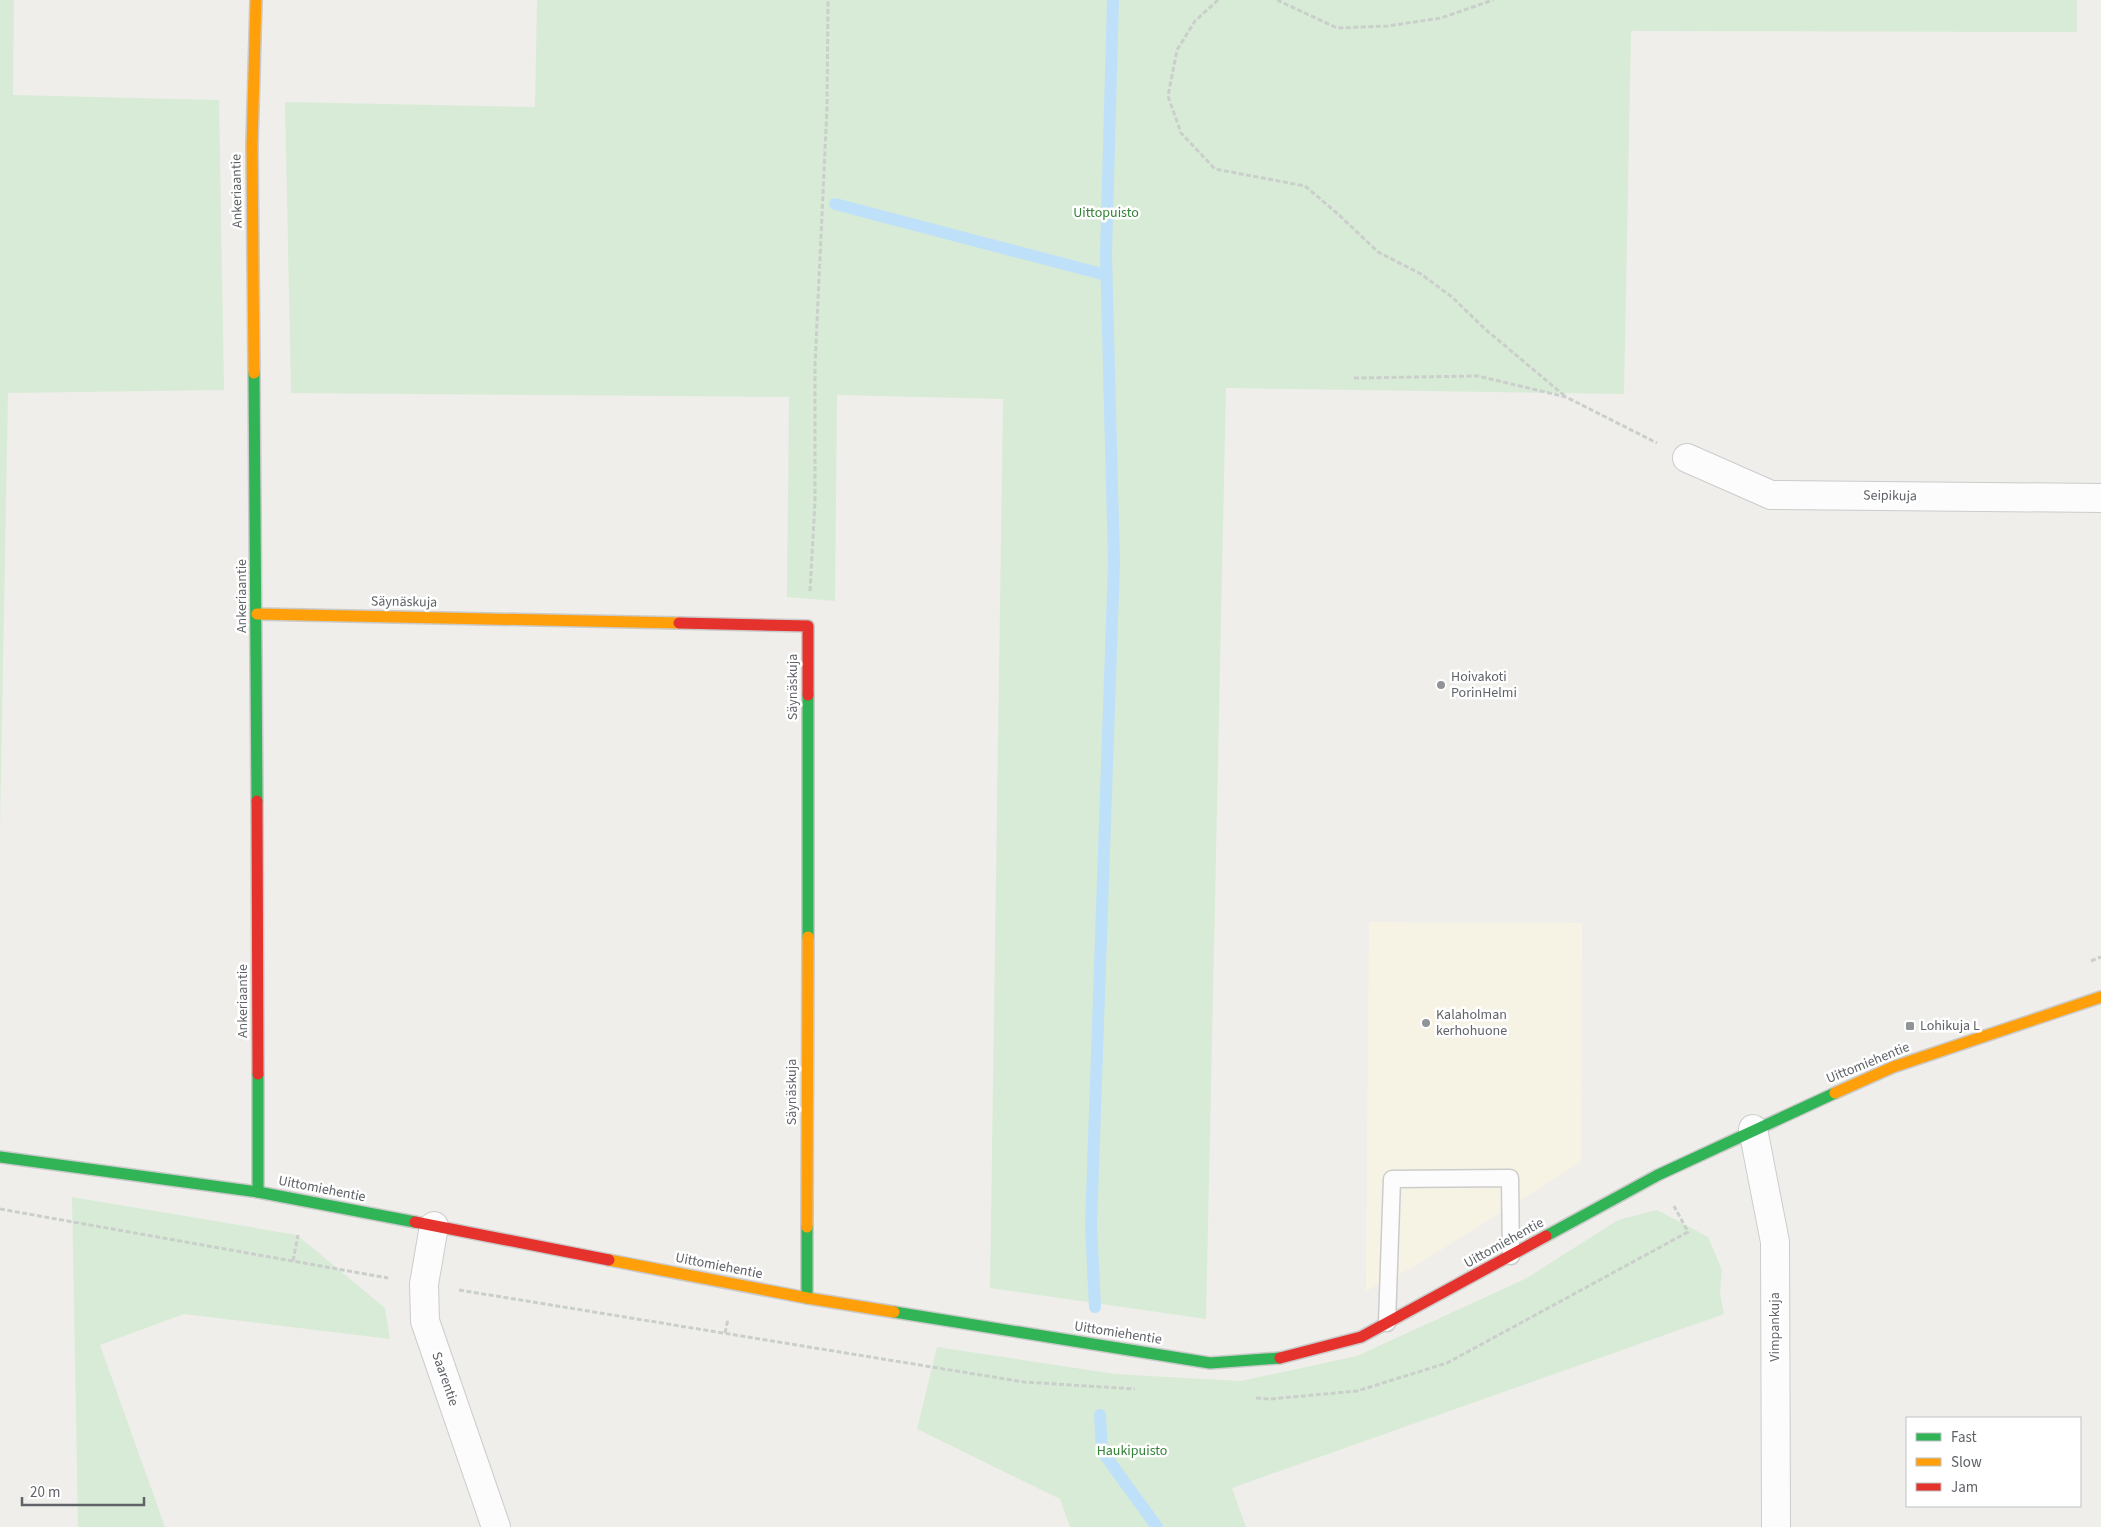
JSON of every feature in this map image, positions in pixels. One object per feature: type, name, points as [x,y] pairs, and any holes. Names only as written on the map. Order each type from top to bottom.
[{"type":"street","name":"Ankeriaantie","points":[[256,0],[252,145],[257,614],[258,1192]]},
{"type":"street","name":"Seipikuja","points":[[1687,458],[1771,495],[2101,498]]},
{"type":"street","name":"Säynäskuja","points":[[257,614],[808,626],[807,1298]]},
{"type":"street","name":"Uittomiehentie","points":[[0,1157],[258,1192],[807,1298],[1210,1363],[1289,1357],[1361,1337],[1658,1175],[1753,1129],[1892,1067],[2101,997]]},
{"type":"street","name":"Vimpankuja","points":[[1753,1129],[1775,1242],[1776,1527]]},
{"type":"street","name":"Saarentie","points":[[434,1226],[424,1284],[425,1320],[496,1527]]},
{"type":"lane","points":[[1387,1323],[1392,1179],[1510,1178],[1511,1256]]},
{"type":"path","points":[[808,626],[815,501],[815,365],[827,107],[828,0]]},
{"type":"path","points":[[1218,0],[1195,21],[1176,50],[1168,96],[1181,133],[1215,169],[1305,186],[1378,252],[1421,274],[1452,297],[1485,329],[1566,397],[1687,458]]},
{"type":"path","points":[[1277,0],[1336,28],[1388,26],[1441,18],[1493,0]]},
{"type":"path","points":[[1354,378],[1478,376],[1566,397]]},
{"type":"path","points":[[2083,964],[2101,957]]},
{"type":"path","points":[[1250,1397],[1270,1399],[1357,1391],[1447,1362],[1688,1232],[1658,1175]]},
{"type":"path","points":[[0,1209],[424,1284],[1024,1382],[1142,1390]]},
{"type":"shaded area","points":[[1369,922],[1582,923],[1581,1162],[1415,1266],[1366,1291]]},
{"type":"green space","points":[[0,0],[14,0],[13,95],[219,100],[224,390],[8,393],[0,829]]},
{"type":"green space","name":"Uittopuisto","points":[[537,0],[2077,0],[2077,32],[1631,31],[1624,394],[1226,388],[1206,1319],[990,1288],[1003,399],[837,395],[835,601],[787,597],[789,397],[291,393],[285,102],[535,107]]},
{"type":"green space","points":[[72,1197],[297,1235],[385,1308],[390,1339],[184,1314],[100,1345],[165,1527],[78,1527]]},
{"type":"green space","name":"Haukipuisto","points":[[1657,1210],[1708,1237],[1722,1270],[1720,1293],[1724,1314],[1232,1488],[1246,1527],[1070,1527],[1060,1499],[917,1429],[937,1347],[1115,1374],[1241,1381],[1357,1356],[1527,1278],[1618,1220]]},
{"type":"waterway","points":[[1095,1307],[1091,1226],[1114,563],[1106,254],[1113,0]]},
{"type":"waterway","points":[[835,204],[1106,275]]},
{"type":"waterway","points":[[1100,1415],[1102,1451],[1157,1527]]},
{"type":"traffic: fast","points":[[254,373],[257,801]]},
{"type":"traffic: fast","points":[[808,695],[808,937]]},
{"type":"traffic: fast","points":[[258,1074],[258,1192]]},
{"type":"traffic: fast","points":[[1546,1236],[1658,1175],[1835,1093]]},
{"type":"traffic: fast","points":[[0,1157],[258,1192],[415,1222]]},
{"type":"traffic: fast","points":[[807,1227],[807,1298]]},
{"type":"traffic: fast","points":[[894,1312],[1210,1363],[1280,1358]]},
{"type":"traffic: slow","points":[[254,373],[252,145],[256,0]]},
{"type":"traffic: slow","points":[[257,614],[679,623]]},
{"type":"traffic: slow","points":[[807,1227],[808,937]]},
{"type":"traffic: slow","points":[[1835,1093],[1893,1067],[2101,997]]},
{"type":"traffic: slow","points":[[609,1260],[807,1298],[894,1312]]},
{"type":"traffic: jam","points":[[679,623],[808,626],[808,695]]},
{"type":"traffic: jam","points":[[257,801],[258,1074]]},
{"type":"traffic: jam","points":[[415,1222],[609,1260]]},
{"type":"traffic: jam","points":[[1280,1358],[1361,1337],[1546,1236]]},
{"type":"place","name":"Hoivakoti PorinHelmi","points":[[1441,685]]},
{"type":"place","name":"Kalaholman kerhohuone","points":[[1426,1023]]},
{"type":"place","name":"Lohikuja L","points":[[1910,1026]]}]
